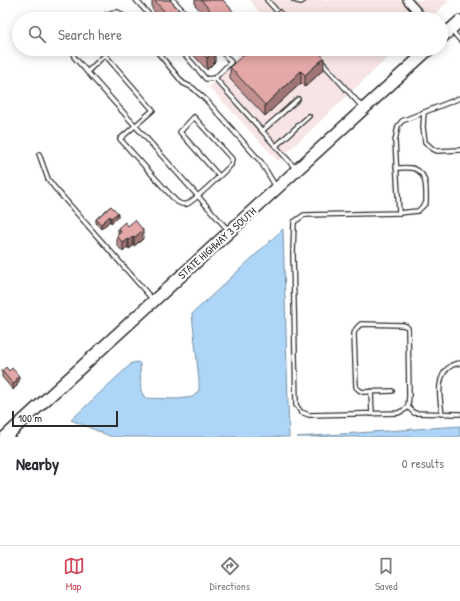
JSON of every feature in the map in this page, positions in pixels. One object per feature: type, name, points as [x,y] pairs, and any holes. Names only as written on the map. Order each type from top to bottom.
[{"type":"main road","points":[[450,30],[460,21]]},
{"type":"main road","name":"STATE HIGHWAY 3 SOUTH","points":[[4,437],[421,56]]},
{"type":"street","points":[[407,0],[418,12]]},
{"type":"lane","points":[[136,0],[147,12]]},
{"type":"lane","points":[[173,0],[184,12]]},
{"type":"lane","points":[[267,0],[278,12]]},
{"type":"lane","points":[[294,0],[301,2],[304,0]]},
{"type":"lane","points":[[450,30],[460,40]]},
{"type":"lane","points":[[74,56],[229,232]]},
{"type":"lane","points":[[87,72],[104,56]]},
{"type":"lane","points":[[106,56],[153,110],[120,139],[175,200],[180,204],[187,204],[219,176],[231,165],[232,159],[194,117],[180,132],[219,176]]},
{"type":"lane","points":[[160,56],[183,83],[193,88],[207,101],[261,162],[277,188]]},
{"type":"lane","points":[[186,56],[206,78],[215,78],[231,62],[225,56]]},
{"type":"lane","points":[[320,60],[364,109]]},
{"type":"lane","points":[[215,78],[296,170]]},
{"type":"lane","points":[[399,213],[395,141],[398,126],[402,121],[460,98]]},
{"type":"lane","points":[[262,131],[298,99]]},
{"type":"lane","points":[[424,112],[423,127],[425,142],[433,150],[437,151],[460,150]]},
{"type":"lane","points":[[276,146],[310,116]]},
{"type":"lane","points":[[39,154],[48,179],[54,187],[154,301]]},
{"type":"lane","points":[[392,391],[363,392],[356,387],[355,330],[357,326],[362,324],[402,324],[408,328],[408,407],[398,413],[309,415],[301,412],[296,405],[293,254],[294,222],[304,215],[399,213],[418,211],[426,203],[426,186],[422,174],[415,169],[396,168]]},
{"type":"lane","points":[[442,414],[439,389],[444,373],[451,366],[460,364]]},
{"type":"lane","points":[[371,391],[372,414]]},
{"type":"lane","points":[[408,407],[414,413],[460,414]]},
{"type":"shaded area","points":[[250,0],[450,0],[437,12],[259,12]]},
{"type":"shaded area","points":[[238,56],[390,56],[278,161],[209,87]]},
{"type":"water","points":[[283,229],[289,437],[112,437],[71,420],[132,363],[138,362],[140,364],[141,391],[145,398],[178,399],[193,397],[199,390],[199,381],[192,314]]},
{"type":"water","points":[[460,426],[460,437],[297,437]]},
{"type":"building","points":[[154,0],[170,0],[181,12],[165,12]]},
{"type":"building","points":[[201,0],[223,0],[234,12],[212,12]]},
{"type":"building","points":[[242,56],[322,56],[324,58],[305,75],[301,71],[265,105],[230,67]]},
{"type":"building","points":[[111,206],[118,213],[111,218],[110,216],[101,224],[96,219]]},
{"type":"building","points":[[135,220],[143,230],[134,238],[128,239],[123,243],[117,236],[121,232],[118,228],[125,222],[128,226]]},
{"type":"building","points":[[6,367],[9,371],[12,368],[19,376],[16,379],[17,381],[13,384],[2,371]]}]
